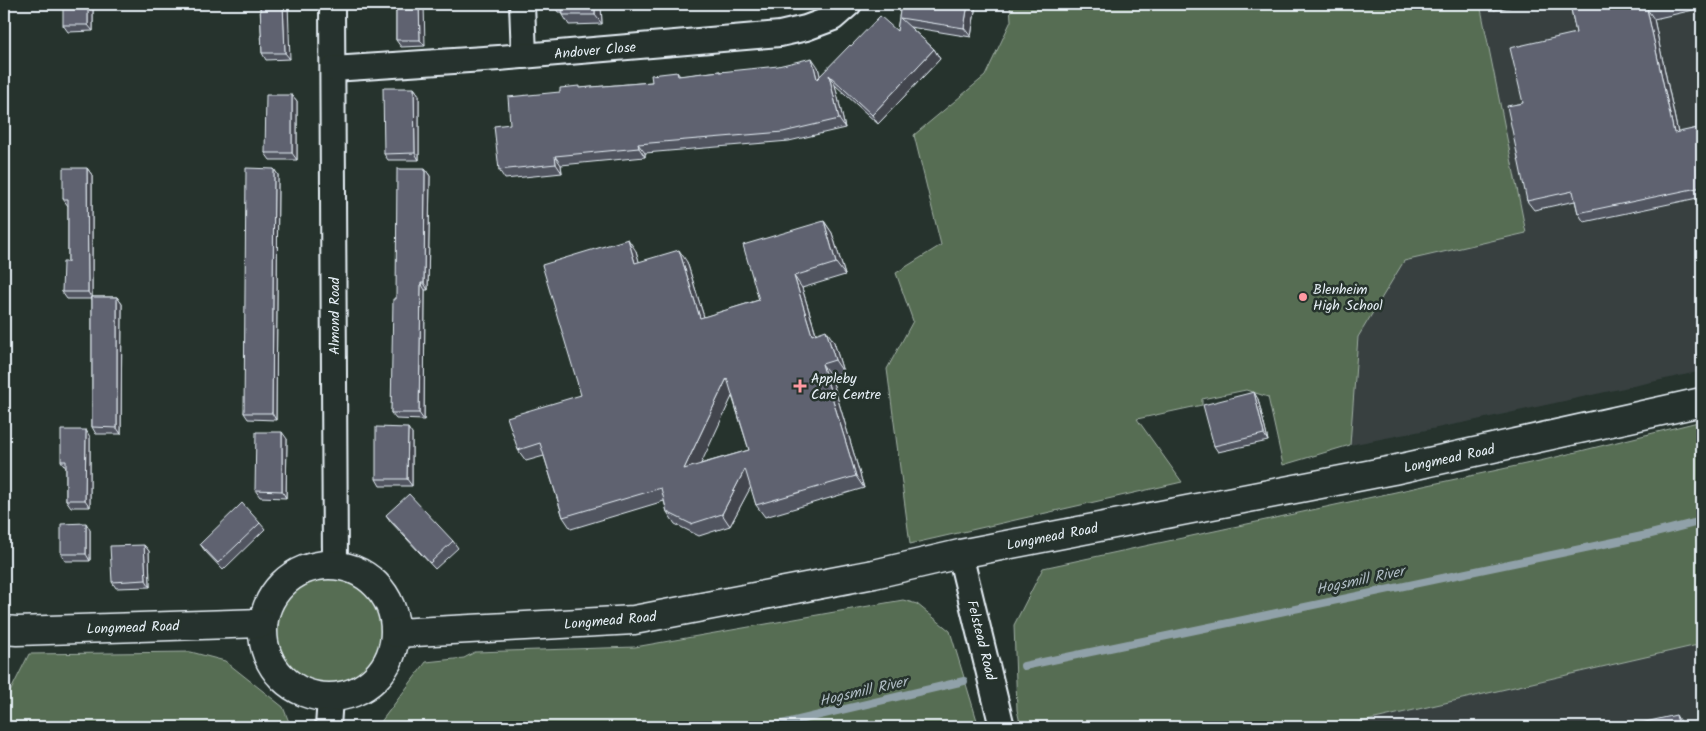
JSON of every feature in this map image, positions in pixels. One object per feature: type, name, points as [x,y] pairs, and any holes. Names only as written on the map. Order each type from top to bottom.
[{"type":"street","name":"Almond Road","points":[[332,4],[335,564]]},
{"type":"street","points":[[522,4],[524,56]]},
{"type":"street","name":"Andover Close","points":[[333,69],[524,56],[780,34],[806,28],[833,18],[849,4]]},
{"type":"street","name":"Longmead Road","points":[[396,633],[634,620],[874,574],[960,554],[1394,470],[1702,402]]},
{"type":"street","name":"Felstead Road","points":[[960,554],[1002,727]]},
{"type":"street","points":[[335,564],[357,570],[383,591],[393,612],[396,633],[391,656],[380,674],[362,689],[330,698],[307,695],[286,683],[274,670],[264,649],[262,623],[269,601],[288,577],[309,566],[335,564]]},
{"type":"street","name":"Longmead Road","points":[[4,630],[27,631],[262,623]]},
{"type":"street","points":[[328,727],[330,698]]},
{"type":"shaded area","name":"Blenheim High School","points":[[1010,4],[1702,4],[1702,371],[1467,422],[1350,445],[1283,465],[1268,397],[1246,390],[1202,399],[1202,405],[1137,419],[1182,482],[910,544],[887,369],[913,321],[896,273],[941,245],[914,135],[985,76],[1011,21]]},
{"type":"shaded area","points":[[1702,644],[1702,727],[1340,727],[1689,647]]},
{"type":"green space","name":"Blenheim High School","points":[[1010,4],[1480,4],[1526,233],[1404,261],[1358,337],[1350,445],[1283,465],[1268,397],[1246,390],[1202,399],[1202,405],[1137,419],[1182,482],[910,544],[887,369],[913,321],[896,273],[941,245],[914,135],[985,76],[1011,21]]},
{"type":"green space","points":[[1702,421],[1702,644],[1340,727],[1021,727],[1017,710],[1014,625],[1043,568],[1544,460]]},
{"type":"green space","points":[[327,575],[349,580],[367,592],[379,610],[384,632],[379,654],[367,672],[349,684],[327,689],[305,684],[287,672],[275,654],[270,632],[275,610],[287,592],[305,580]]},
{"type":"green space","points":[[903,600],[917,604],[950,631],[979,727],[377,727],[426,662],[464,658],[475,652],[635,647]]},
{"type":"green space","points":[[191,652],[225,661],[283,707],[291,727],[4,727],[4,704],[29,654]]},
{"type":"building","points":[[63,4],[88,4],[88,25],[63,25]]},
{"type":"building","points":[[260,4],[283,4],[285,53],[262,53]]},
{"type":"building","points":[[396,4],[419,4],[420,40],[396,40]]},
{"type":"building","points":[[562,4],[595,4],[595,15],[563,15]]},
{"type":"building","points":[[901,4],[968,4],[964,28],[900,18],[934,49],[872,115],[829,75],[839,119],[783,132],[638,144],[639,148],[555,156],[556,164],[499,170],[494,126],[510,124],[508,97],[560,92],[560,88],[579,86],[579,88],[652,82],[651,75],[677,72],[678,76],[778,66],[812,58],[817,79],[880,16],[897,31]]},
{"type":"building","points":[[1570,4],[1672,4],[1647,9],[1674,133],[1702,127],[1702,187],[1578,213],[1573,191],[1527,201],[1507,106],[1523,103],[1510,48],[1576,33]]},
{"type":"building","points":[[383,88],[414,88],[415,153],[384,154]]},
{"type":"building","points":[[266,95],[292,95],[292,153],[265,153]]},
{"type":"building","points":[[63,168],[87,168],[88,292],[62,292],[63,262],[68,262],[68,199],[63,199]]},
{"type":"building","points":[[246,168],[274,169],[272,413],[244,413]]},
{"type":"building","points":[[397,169],[425,169],[424,283],[421,283],[419,413],[391,413],[393,299],[396,299]]},
{"type":"building","name":"Appleby Care Centre","points":[[824,221],[836,263],[794,276],[812,335],[826,330],[835,360],[822,364],[856,476],[756,505],[745,469],[722,514],[691,524],[667,512],[661,488],[563,517],[540,443],[518,450],[507,417],[581,395],[542,265],[628,239],[635,263],[679,250],[700,318],[759,300],[743,245]],"holes":[[[727,378],[749,450],[684,469]]]},
{"type":"building","points":[[92,297],[117,297],[117,428],[92,427]]},
{"type":"building","points":[[1254,392],[1264,434],[1214,446],[1203,405]]},
{"type":"building","points":[[376,427],[408,428],[407,479],[376,479]]},
{"type":"building","points":[[61,430],[86,430],[85,500],[66,500],[66,461],[61,461]]},
{"type":"building","points":[[256,432],[282,432],[282,491],[255,490]]},
{"type":"building","points":[[409,494],[453,541],[430,563],[386,515]]},
{"type":"building","points":[[242,503],[260,523],[218,563],[200,544]]},
{"type":"building","points":[[86,523],[86,554],[61,554],[61,524]]},
{"type":"building","points":[[144,545],[146,580],[112,582],[110,546]]},
{"type":"building","points":[[1676,715],[1679,727],[1628,727],[1628,726]]},
{"type":"waterway","name":"Hogsmill River","points":[[1024,666],[1647,535],[1702,521]]},
{"type":"waterway","name":"Hogsmill River","points":[[769,727],[964,681]]},
{"type":"place","name":"Blenheim High School","points":[[1303,297]]},
{"type":"place","name":"Appleby Care Centre","points":[[800,386]]}]
